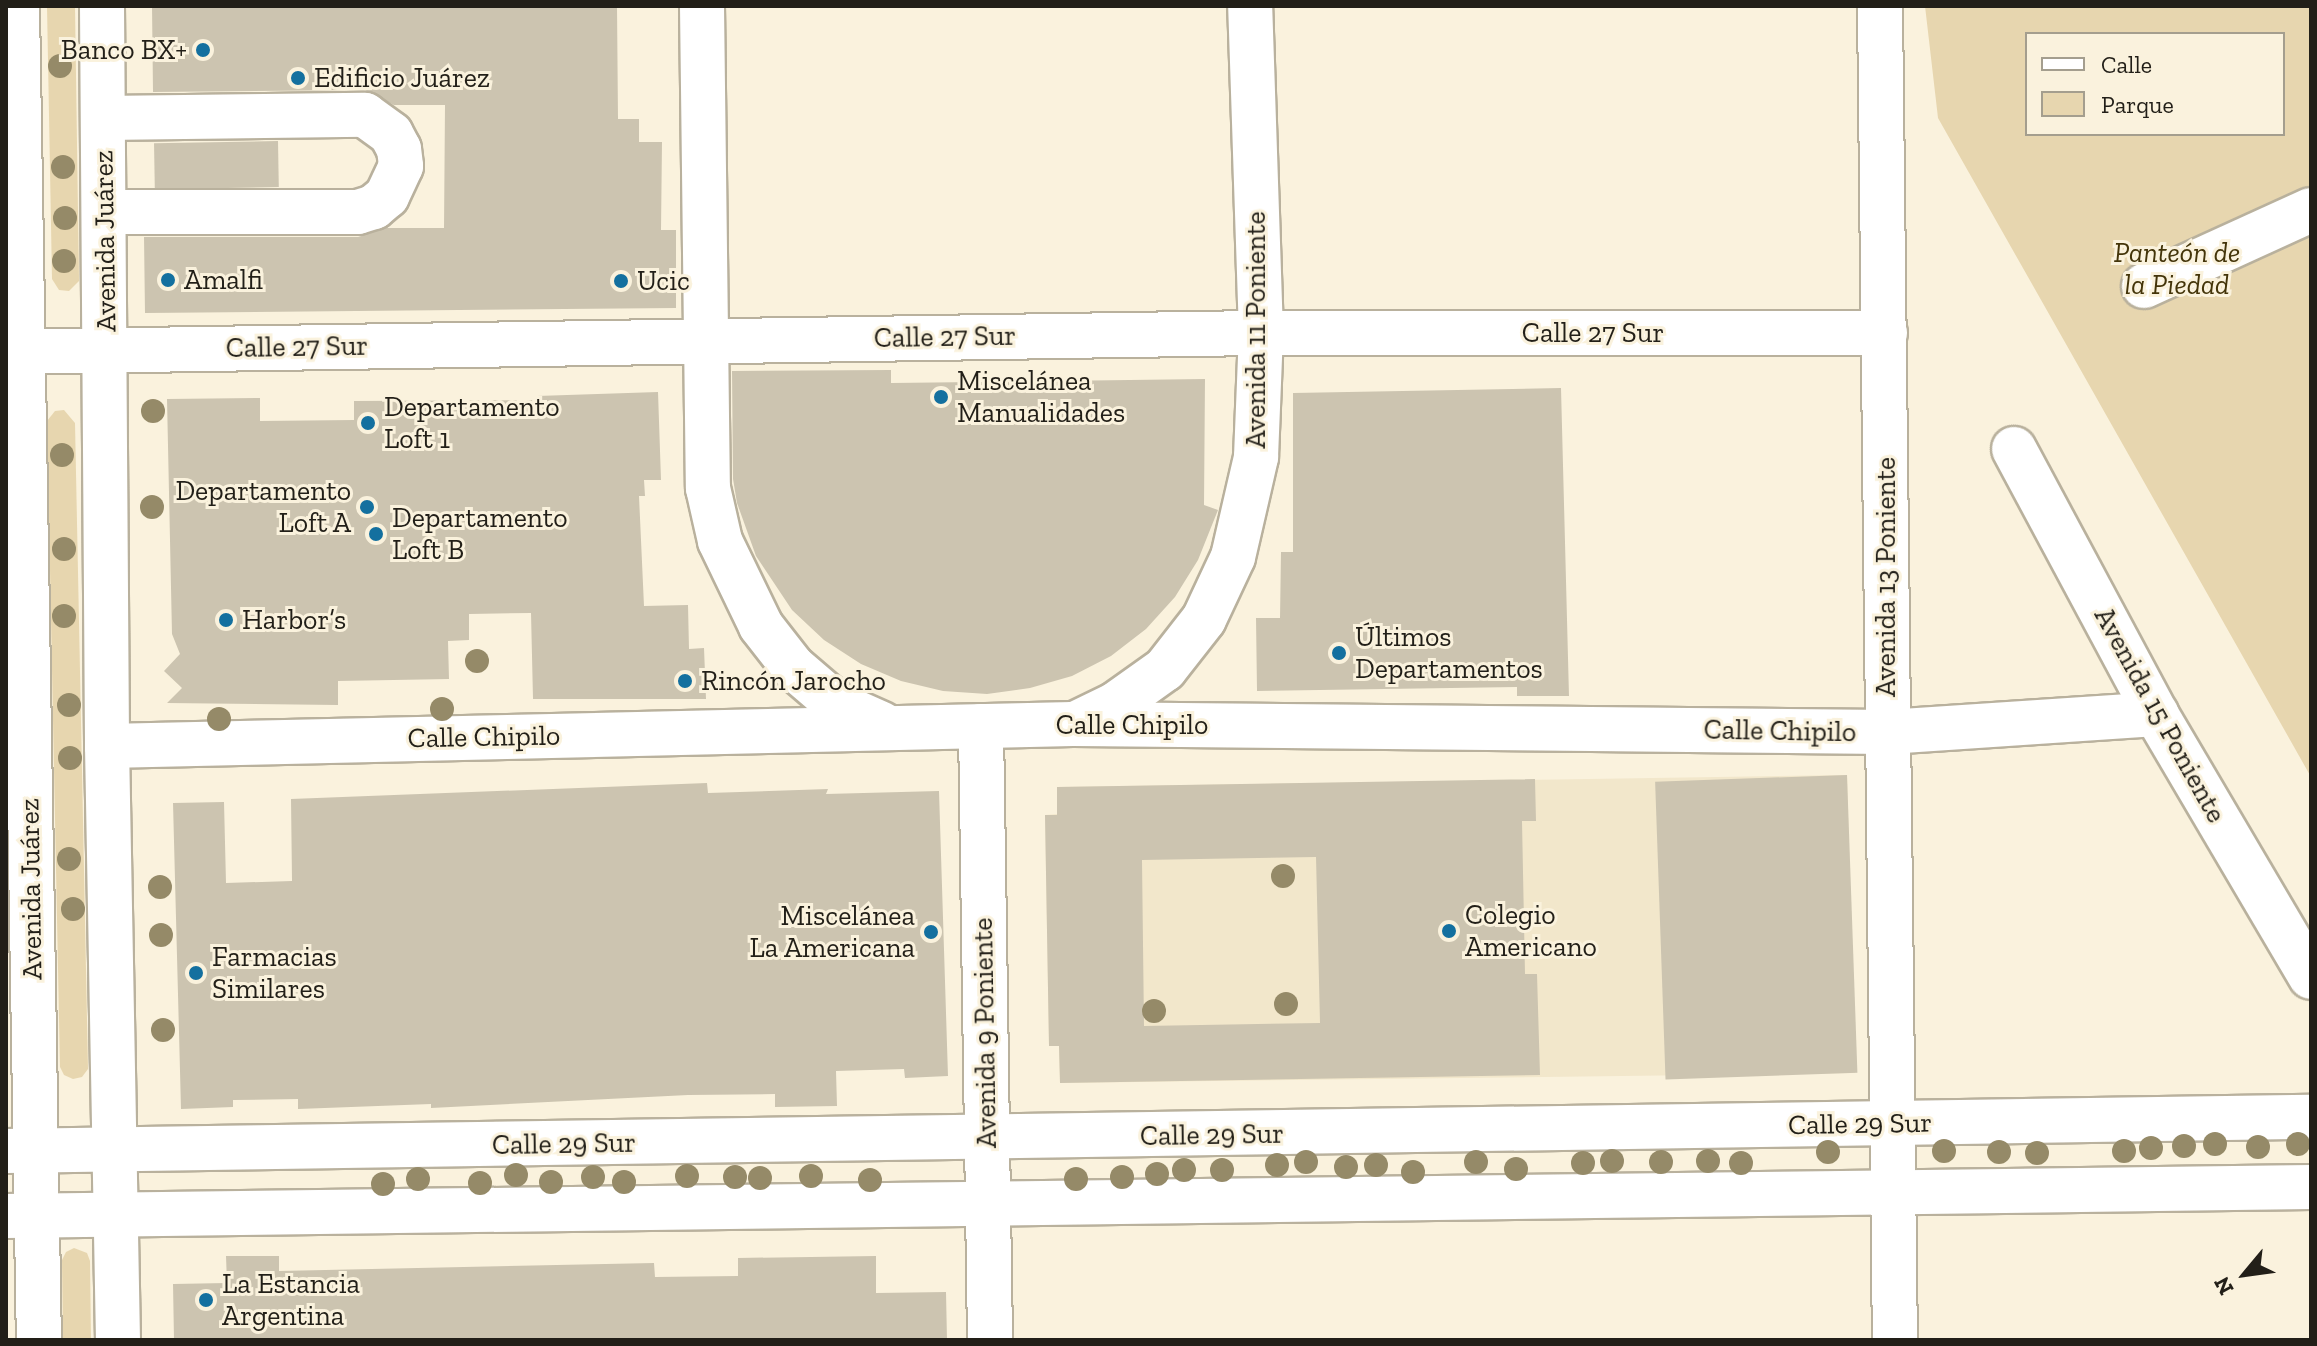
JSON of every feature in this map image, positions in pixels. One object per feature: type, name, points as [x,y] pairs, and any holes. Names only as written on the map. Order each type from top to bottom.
[{"type":"street","name":"Avenida Juárez","points":[[17,6],[14,351],[22,1216],[39,1340]]},
{"type":"street","name":"Avenida Juárez","points":[[102,6],[107,350],[107,746],[118,1340]]},
{"type":"street","points":[[702,6],[708,488],[720,541],[761,626],[793,667],[835,703],[891,728]]},
{"type":"street","name":"Avenida 11 Poniente","points":[[1073,724],[1116,704],[1165,669],[1204,619],[1233,557],[1256,457],[1261,333],[1250,6]]},
{"type":"street","name":"Avenida 13 Poniente","points":[[1880,6],[1895,1340]]},
{"type":"street","points":[[104,118],[365,115],[391,134],[399,149],[401,166],[387,196],[374,207],[358,212],[105,212]]},
{"type":"street","points":[[2144,286],[2311,210]]},
{"type":"street","name":"Calle 27 Sur","points":[[14,351],[1261,333],[1885,333]]},
{"type":"street","name":"Avenida 15 Poniente","points":[[2014,449],[2156,714],[2311,977]]},
{"type":"street","name":"Calle Chipilo","points":[[107,746],[1073,724],[1887,732],[2156,714]]},
{"type":"street","name":"Avenida 9 Poniente","points":[[981,726],[990,1340]]},
{"type":"street","name":"Calle 29 Sur","points":[[21,1151],[2311,1117]]},
{"type":"street","points":[[22,1216],[2311,1187]]},
{"type":"shaded area","name":"Colegio Americano","points":[[1847,775],[1855,1073],[1060,1083],[1059,1046],[1049,1046],[1045,815],[1057,814],[1057,787]]},
{"type":"green space","points":[[47,6],[75,6],[79,281],[69,291],[59,290],[52,279]]},
{"type":"green space","name":"Panteón de la Piedad","points":[[1925,6],[2311,6],[2311,777],[1938,118]]},
{"type":"green space","points":[[64,410],[75,423],[88,1069],[82,1077],[73,1079],[64,1075],[60,1067],[47,421],[55,411]]},
{"type":"green space","points":[[74,1248],[87,1253],[90,1261],[91,1340],[63,1340],[62,1260],[66,1252]]},
{"type":"building","points":[[152,6],[617,6],[618,119],[639,119],[639,142],[662,142],[661,230],[676,230],[676,308],[145,313],[144,237],[358,237],[386,228],[444,228],[445,105],[394,105],[365,90],[153,92]]},
{"type":"building","points":[[278,141],[279,187],[155,189],[154,143]]},
{"type":"building","points":[[891,370],[891,383],[1205,379],[1204,505],[1218,510],[1198,560],[1175,597],[1146,629],[1111,656],[1072,676],[1030,688],[987,694],[943,691],[901,681],[861,664],[824,640],[792,610],[756,556],[737,503],[733,479],[732,371]]},
{"type":"building","points":[[1561,388],[1569,696],[1517,696],[1517,687],[1257,691],[1256,618],[1280,618],[1281,552],[1293,552],[1293,393]]},
{"type":"building","points":[[658,392],[661,480],[644,480],[645,496],[639,496],[644,606],[688,605],[689,649],[704,648],[706,699],[533,699],[531,613],[469,614],[469,640],[448,641],[449,679],[338,681],[338,705],[167,703],[182,688],[164,671],[180,654],[172,634],[167,399],[260,398],[260,421],[354,420],[354,401],[537,400],[537,396]]},
{"type":"building","points":[[1847,775],[1857,1073],[1666,1080],[1655,782]]},
{"type":"building","points":[[1535,779],[1536,821],[1522,821],[1525,974],[1537,974],[1540,1075],[1060,1083],[1059,1046],[1049,1046],[1045,815],[1057,815],[1057,787]],"holes":[[[1316,857],[1320,1023],[1144,1026],[1142,860]]]},
{"type":"building","points":[[707,783],[708,793],[828,789],[826,794],[939,791],[948,1076],[905,1078],[904,1069],[836,1071],[837,1106],[775,1107],[775,1094],[688,1095],[431,1108],[431,1104],[298,1109],[298,1099],[233,1100],[233,1107],[181,1109],[173,803],[224,802],[226,883],[292,881],[291,799]]},
{"type":"building","points":[[226,1256],[279,1256],[279,1271],[654,1263],[655,1277],[738,1276],[738,1258],[876,1256],[876,1293],[946,1292],[947,1340],[174,1340],[173,1284],[227,1283]]},
{"type":"place","name":"Banco BX+","points":[[203,50]]},
{"type":"place","name":"Edificio Juárez","points":[[298,78]]},
{"type":"place","name":"Amalfi","points":[[168,280]]},
{"type":"place","name":"Ucic","points":[[621,281]]},
{"type":"place","name":"Miscelánea Manualidades","points":[[941,397]]},
{"type":"place","name":"Departamento Loft 1","points":[[368,423]]},
{"type":"place","name":"Departamento Loft A","points":[[367,507]]},
{"type":"place","name":"Departamento Loft B","points":[[376,534]]},
{"type":"place","name":"Harbor’s","points":[[226,620]]},
{"type":"place","name":"Últimos Departamentos","points":[[1339,653]]},
{"type":"place","name":"Rincón Jarocho","points":[[685,681]]},
{"type":"place","name":"Colegio Americano","points":[[1449,931]]},
{"type":"place","name":"Miscelánea La Americana","points":[[931,932]]},
{"type":"place","name":"Farmacias Similares","points":[[196,973]]},
{"type":"place","name":"La Estancia Argentina","points":[[206,1300]]}]
